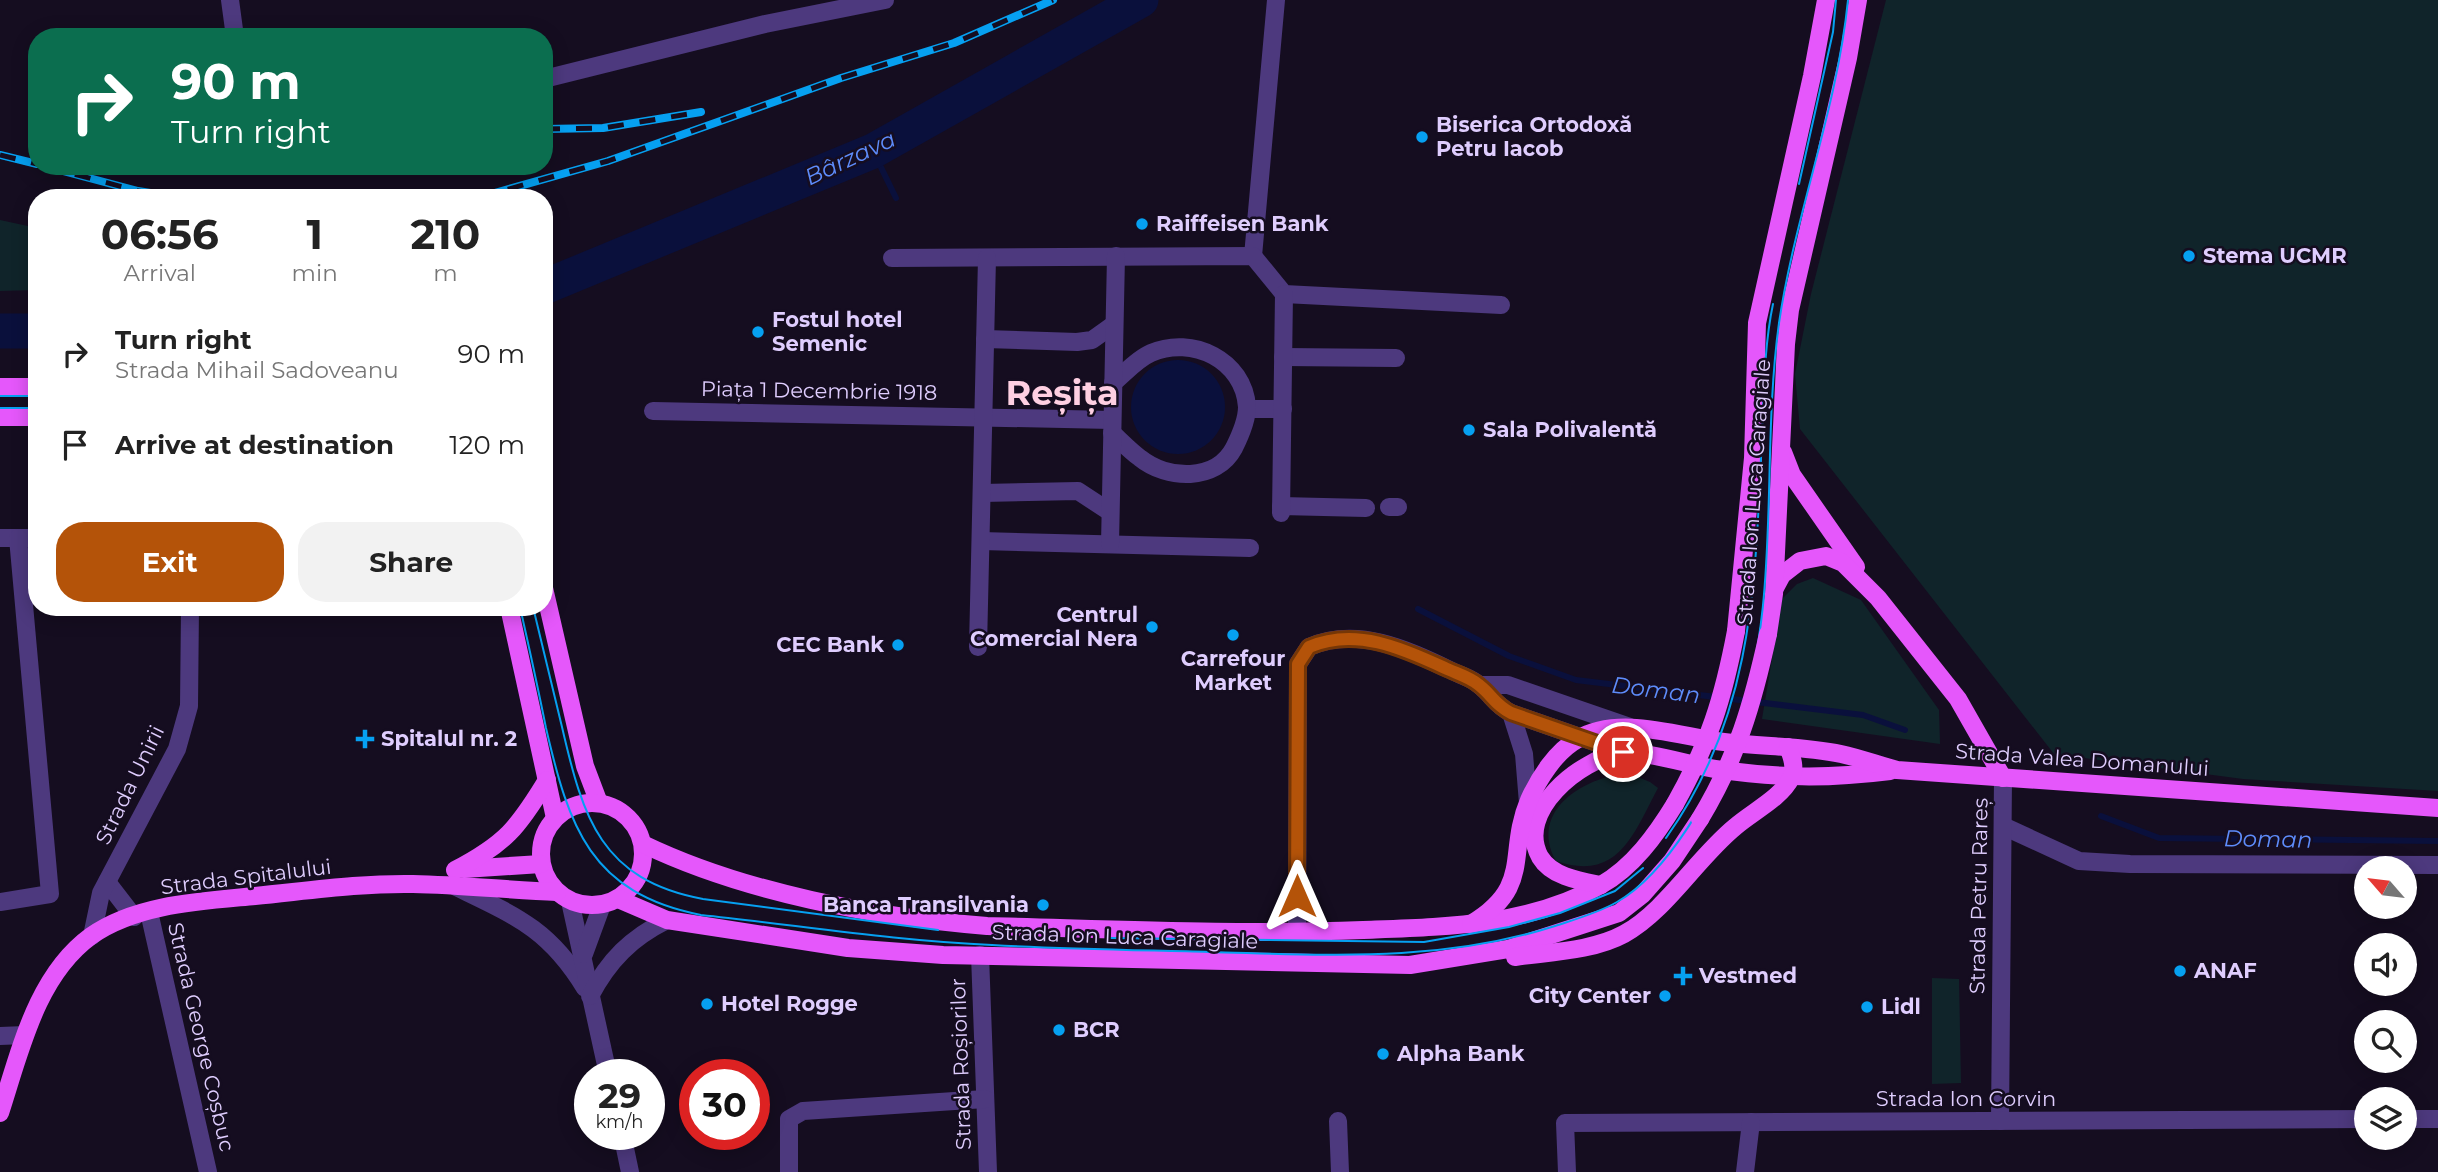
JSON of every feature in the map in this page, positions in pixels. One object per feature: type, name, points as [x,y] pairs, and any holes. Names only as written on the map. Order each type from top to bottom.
[{"type":"main road","name":"Strada Ion Luca Caragiale","points":[[643,844],[679,862],[760,886],[842,905],[987,926],[1297,932],[1471,924],[1537,910],[1601,885],[1641,853],[1675,804],[1711,735],[1725,691],[1736,631],[1752,458],[1759,312],[1812,76],[1826,0]]},
{"type":"main road","name":"Strada Ion Luca Caragiale","points":[[610,902],[667,920],[848,948],[980,955],[1410,965],[1508,949],[1619,913],[1643,895],[1672,861],[1700,819],[1737,750],[1749,716],[1768,634],[1774,594],[1790,310],[1848,58],[1858,0]]},
{"type":"main road","points":[[0,387],[28,387]]},
{"type":"main road","points":[[0,417],[28,418]]},
{"type":"main road","points":[[1781,446],[1792,475],[1878,598]]},
{"type":"main road","name":"Strada Petru Rareș","points":[[1774,594],[1782,575],[1790,567],[1812,557],[1826,556],[1843,563],[1878,598],[1958,699],[2003,778]]},
{"type":"main road","points":[[511,616],[555,818]]},
{"type":"main road","points":[[550,616],[585,766],[599,803]]},
{"type":"main road","name":"Strada Valea Domanului","points":[[1578,738],[1606,730],[1635,729],[1840,754],[1897,770],[2438,807]]},
{"type":"main road","points":[[1471,924],[1497,905],[1510,889],[1517,867],[1528,803],[1540,778],[1578,738]]},
{"type":"main road","points":[[1410,965],[1475,964],[1592,944],[1622,935],[1645,920],[1705,854],[1777,795],[1791,779],[1793,768],[1787,747]]},
{"type":"main road","points":[[1601,885],[1550,869],[1539,855],[1536,837],[1541,815],[1560,783],[1591,762],[1623,752],[1791,779],[1840,778],[1897,770]]},
{"type":"main road","points":[[455,878],[514,831],[547,780]]},
{"type":"main road","points":[[599,803],[614,807],[628,816],[638,829],[644,860],[639,876],[630,889],[610,902],[563,897],[547,879],[541,864],[541,847],[545,832],[555,818],[575,805],[599,803]]},
{"type":"main road","name":"Strada Spitalului","points":[[92,936],[142,914],[206,901],[411,884],[541,864]]},
{"type":"main road","name":"Strada Spitalului","points":[[455,878],[563,897]]},
{"type":"main road","points":[[0,1113],[25,1035],[58,971],[92,936]]},
{"type":"street","points":[[230,0],[234,28]]},
{"type":"street","points":[[553,77],[765,24],[885,0]]},
{"type":"street","points":[[1276,0],[1253,256],[1284,294],[1281,510],[1381,507]]},
{"type":"street","points":[[1110,544],[1116,256]]},
{"type":"street","points":[[892,258],[1253,256]]},
{"type":"street","points":[[978,647],[987,258]]},
{"type":"street","points":[[1284,294],[1501,305]]},
{"type":"street","points":[[985,339],[1092,340],[1113,325]]},
{"type":"street","points":[[1112,426],[1141,460],[1168,472],[1195,475],[1217,468],[1231,453],[1241,433],[1247,409],[1242,384],[1227,363],[1205,351],[1177,346],[1151,353],[1113,383]]},
{"type":"street","points":[[1283,357],[1396,358]]},
{"type":"street","points":[[1247,409],[1283,410]]},
{"type":"street","name":"Piața 1 Decembrie 1918","points":[[653,411],[984,417],[1112,426]]},
{"type":"street","points":[[982,493],[1078,491],[1110,512]]},
{"type":"street","points":[[0,538],[28,538]]},
{"type":"street","points":[[981,541],[1250,548]]},
{"type":"street","points":[[0,902],[50,894],[33,616]]},
{"type":"street","name":"Strada Unirii","points":[[92,936],[95,914],[107,882],[177,749],[189,706],[191,616]]},
{"type":"street","points":[[1297,932],[1298,664],[1309,647],[1339,639],[1372,640],[1419,656],[1479,685],[1495,705],[1511,713],[1623,752]]},
{"type":"street","points":[[1479,685],[1508,685],[1635,729]]},
{"type":"street","points":[[1511,713],[1524,754],[1528,803]]},
{"type":"street","name":"Strada Petru Rareș","points":[[2000,1121],[2003,778]]},
{"type":"street","points":[[2003,826],[2080,861],[2130,864],[2438,865]]},
{"type":"street","points":[[455,878],[548,938],[564,954],[590,996]]},
{"type":"street","points":[[107,882],[142,914]]},
{"type":"street","points":[[563,897],[584,954],[590,996],[605,1059]]},
{"type":"street","points":[[584,954],[610,902]]},
{"type":"street","name":"Strada George Coșbuc","points":[[142,914],[208,1172]]},
{"type":"street","points":[[590,996],[607,967],[631,941],[667,920]]},
{"type":"street","name":"Strada Roșiorilor","points":[[980,955],[988,1172]]},
{"type":"street","points":[[0,1036],[25,1035]]},
{"type":"street","points":[[789,1172],[789,1119],[803,1111],[985,1099]]},
{"type":"street","name":"Strada Ion Corvin","points":[[1567,1172],[1566,1124],[2354,1119]]},
{"type":"street","points":[[2417,1119],[2438,1119]]},
{"type":"street","points":[[1338,1121],[1340,1172]]},
{"type":"street","points":[[1745,1172],[1751,1122]]},
{"type":"street","points":[[625,1150],[630,1172]]},
{"type":"shaded area","points":[[1886,0],[2438,0],[2438,791],[2243,779],[2054,754],[1800,429],[1795,374],[1811,294]]},
{"type":"shaded area","points":[[0,220],[28,226],[28,290],[0,291]]},
{"type":"shaded area","points":[[1178,360],[1196,364],[1211,374],[1221,389],[1225,407],[1221,425],[1211,440],[1196,450],[1178,454],[1160,450],[1145,440],[1135,425],[1131,407],[1135,389],[1145,374],[1160,364]]},
{"type":"shaded area","points":[[1813,578],[1861,600],[1939,710],[1940,744],[1762,719],[1782,599],[1797,584]]},
{"type":"shaded area","points":[[1628,773],[1658,788],[1621,850],[1609,860],[1595,865],[1577,866],[1556,861],[1549,843],[1549,826],[1565,799],[1595,781]]},
{"type":"shaded area","points":[[1932,978],[1959,979],[1961,1083],[1932,1084]]},
{"type":"waterway","name":"Bârzava","points":[[553,283],[873,151],[1141,0]]},
{"type":"waterway","name":"Doman","points":[[873,151],[896,198]]},
{"type":"waterway","name":"Bârzava","points":[[0,331],[28,331]]},
{"type":"waterway","name":"Doman","points":[[1418,609],[1509,656],[1576,680],[1863,715],[1905,730]]},
{"type":"waterway","name":"Doman","points":[[2101,816],[2159,838],[2438,841]]},
{"type":"tram line","points":[[1799,184],[1833,32],[1836,0]]},
{"type":"tram line","points":[[522,616],[555,764],[576,825],[590,850],[609,872],[633,890],[663,905],[701,915],[956,943],[1341,955],[1469,946],[1512,938],[1587,916],[1617,902],[1636,889],[1688,828],[1726,756],[1750,685],[1765,583],[1771,427],[1779,323],[1795,242],[1835,82],[1848,0]]},
{"type":"tram line","points":[[1666,838],[1695,791],[1718,743],[1734,694],[1745,645],[1757,543],[1765,370],[1773,304]]},
{"type":"tram line","points":[[0,396],[28,396]]},
{"type":"tram line","points":[[0,408],[28,408]]},
{"type":"tram line","points":[[535,616],[579,790],[602,840],[619,860],[641,877],[669,890],[703,899],[938,930]]},
{"type":"tram line","points":[[1109,938],[1424,942],[1509,927],[1560,913],[1615,891],[1643,868]]},
{"type":"railway","points":[[509,189],[608,161],[841,78],[954,43],[1053,0]]},
{"type":"railway","points":[[553,129],[603,128],[701,112]]},
{"type":"railway","points":[[0,155],[28,162]]},
{"type":"railway","points":[[78,175],[130,189]]},
{"type":"place","name":"Biserica Ortodoxă Petru Iacob","points":[[1422,137]]},
{"type":"place","name":"Raiffeisen Bank","points":[[1142,224]]},
{"type":"place","name":"Stema UCMR","points":[[2189,256]]},
{"type":"place","name":"Fostul hotel Semenic","points":[[758,332]]},
{"type":"place","name":"Sala Polivalentă","points":[[1469,430]]},
{"type":"place","name":"Centrul Comercial Nera","points":[[1152,627]]},
{"type":"place","name":"Carrefour Market","points":[[1233,635]]},
{"type":"place","name":"CEC Bank","points":[[898,645]]},
{"type":"place","name":"Spitalul nr. 2","points":[[365,739]]},
{"type":"place","name":"Banca Transilvania","points":[[1043,905]]},
{"type":"place","name":"ANAF","points":[[2180,971]]},
{"type":"place","name":"Vestmed","points":[[1683,976]]},
{"type":"place","name":"City Center","points":[[1665,996]]},
{"type":"place","name":"Hotel Rogge","points":[[707,1004]]},
{"type":"place","name":"Lidl","points":[[1867,1007]]},
{"type":"place","name":"BCR","points":[[1059,1030]]},
{"type":"place","name":"Alpha Bank","points":[[1383,1054]]},
{"type":"district","name":"Reșița","points":[[1062,393]]},
{"type":"route","points":[[1297,896],[1298,664],[1309,647],[1324,640],[1372,640],[1419,656],[1479,685],[1495,705],[1511,713],[1623,752]]}]
